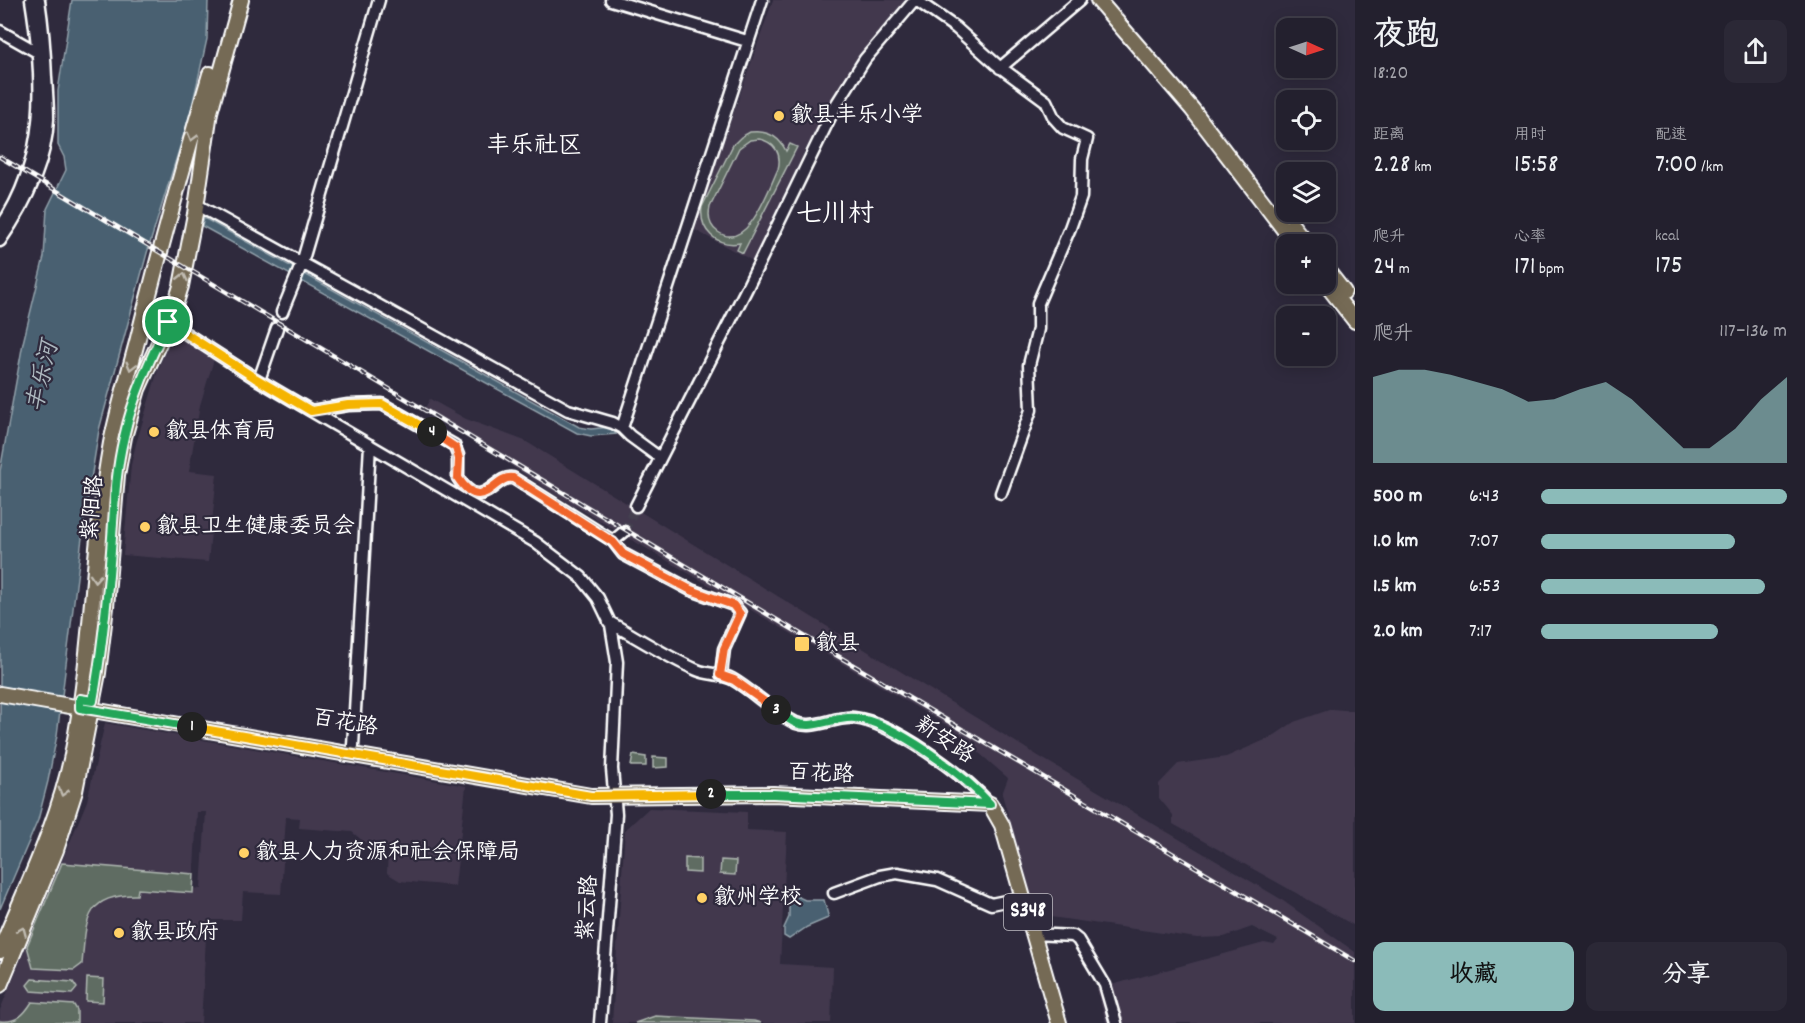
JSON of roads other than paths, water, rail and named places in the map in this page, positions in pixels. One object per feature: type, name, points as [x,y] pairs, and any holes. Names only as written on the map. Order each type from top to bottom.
[{"type":"main road","name":"紫阳路","points":[[0,951],[58,806],[72,757],[94,593],[101,511],[112,442],[175,197],[231,0]]},
{"type":"main road","name":"紫阳路","points":[[0,985],[64,827],[75,790],[80,704],[106,606],[120,456],[128,419],[138,389],[168,322],[181,286],[210,112],[241,0]]},
{"type":"main road","points":[[1098,0],[1192,109],[1287,234]]},
{"type":"main road","points":[[1111,0],[1199,103],[1299,234]]},
{"type":"main road","points":[[1336,281],[1355,305]]},
{"type":"main road","points":[[1334,294],[1355,321]]},
{"type":"main road","points":[[0,686],[80,704]]},
{"type":"main road","points":[[0,694],[80,704]]},
{"type":"main road","name":"百花路","points":[[80,704],[353,746],[592,788],[614,796]]},
{"type":"main road","name":"百花路","points":[[80,704],[591,796],[773,794],[990,804]]},
{"type":"main road","name":"S348","points":[[990,804],[994,828],[1050,1023]]},
{"type":"main road","name":"新安路","points":[[990,804],[1002,825],[1059,1023]]},
{"type":"street","points":[[0,228],[25,181],[36,143],[40,118],[37,52],[31,0]]},
{"type":"street","points":[[0,241],[20,211],[32,184],[41,158],[46,132],[48,119],[45,52],[39,0]]},
{"type":"street","points":[[282,312],[301,265],[379,0]]},
{"type":"street","points":[[611,0],[747,41]]},
{"type":"street","points":[[622,428],[762,0]]},
{"type":"street","points":[[636,506],[747,288],[836,105],[865,59],[916,0],[956,28],[1000,68],[1046,101],[1054,118],[1063,128],[1087,139],[1082,159],[1081,196],[1070,228],[1039,299],[1038,325],[1029,365],[1032,395],[1028,421],[1001,493]]},
{"type":"street","points":[[1000,68],[1078,1]]},
{"type":"street","points":[[0,31],[37,52]]},
{"type":"street","points":[[196,205],[301,265],[568,410],[622,428],[660,458]]},
{"type":"street","name":"紫云路","points":[[168,322],[258,380],[543,547],[574,571],[588,584],[598,598],[609,622],[617,662],[612,769],[616,814],[600,1023]]},
{"type":"street","points":[[258,380],[277,328]]},
{"type":"street","points":[[311,411],[375,403],[386,405],[454,445],[458,455],[458,478],[472,491],[478,493],[489,491],[502,479],[513,478],[613,542],[623,554],[691,590],[720,599],[739,610],[739,617],[724,649],[720,675]]},
{"type":"street","points":[[353,746],[370,445]]},
{"type":"street","points":[[613,542],[624,532]]},
{"type":"street","name":"新安路","points":[[609,622],[695,670],[734,680],[796,723],[811,725],[837,718],[852,718],[884,726],[951,770],[976,789],[990,804]]},
{"type":"street","points":[[834,892],[880,876],[897,873],[937,879],[991,904],[1015,899]]},
{"type":"street","points":[[1034,934],[1073,936],[1078,940],[1105,985],[1116,1023]]},
{"type":"water","name":"丰乐河","points":[[72,0],[208,0],[207,39],[191,111],[147,253],[99,430],[84,522],[57,735],[48,781],[38,820],[0,909],[0,471],[23,343],[44,257],[47,209],[66,170],[64,157],[58,145],[58,91]]},
{"type":"water","points":[[204,218],[579,427],[591,429],[610,427],[616,434],[591,436],[577,433],[202,226]]},
{"type":"water","points":[[794,895],[805,900],[824,900],[828,918],[807,927],[789,939],[784,936],[784,928],[789,917],[789,898]]},
{"type":"tunnel","points":[[624,532],[636,506]]},
{"type":"railway","points":[[0,157],[1355,961]]},
{"type":"place","name":"歙县丰乐小学","points":[[779,116]]},
{"type":"place","name":"歙县体育局","points":[[154,432]]},
{"type":"place","name":"歙县卫生健康委员会","points":[[145,527]]},
{"type":"place","name":"歙县","points":[[802,644]]},
{"type":"place","name":"歙县人力资源和社会保障局","points":[[244,853]]},
{"type":"place","name":"歙州学校","points":[[702,898]]},
{"type":"place","name":"歙县政府","points":[[119,933]]},
{"type":"district","name":"丰乐社区","points":[[534,147]]},
{"type":"district","name":"七川村","points":[[835,215]]}]
